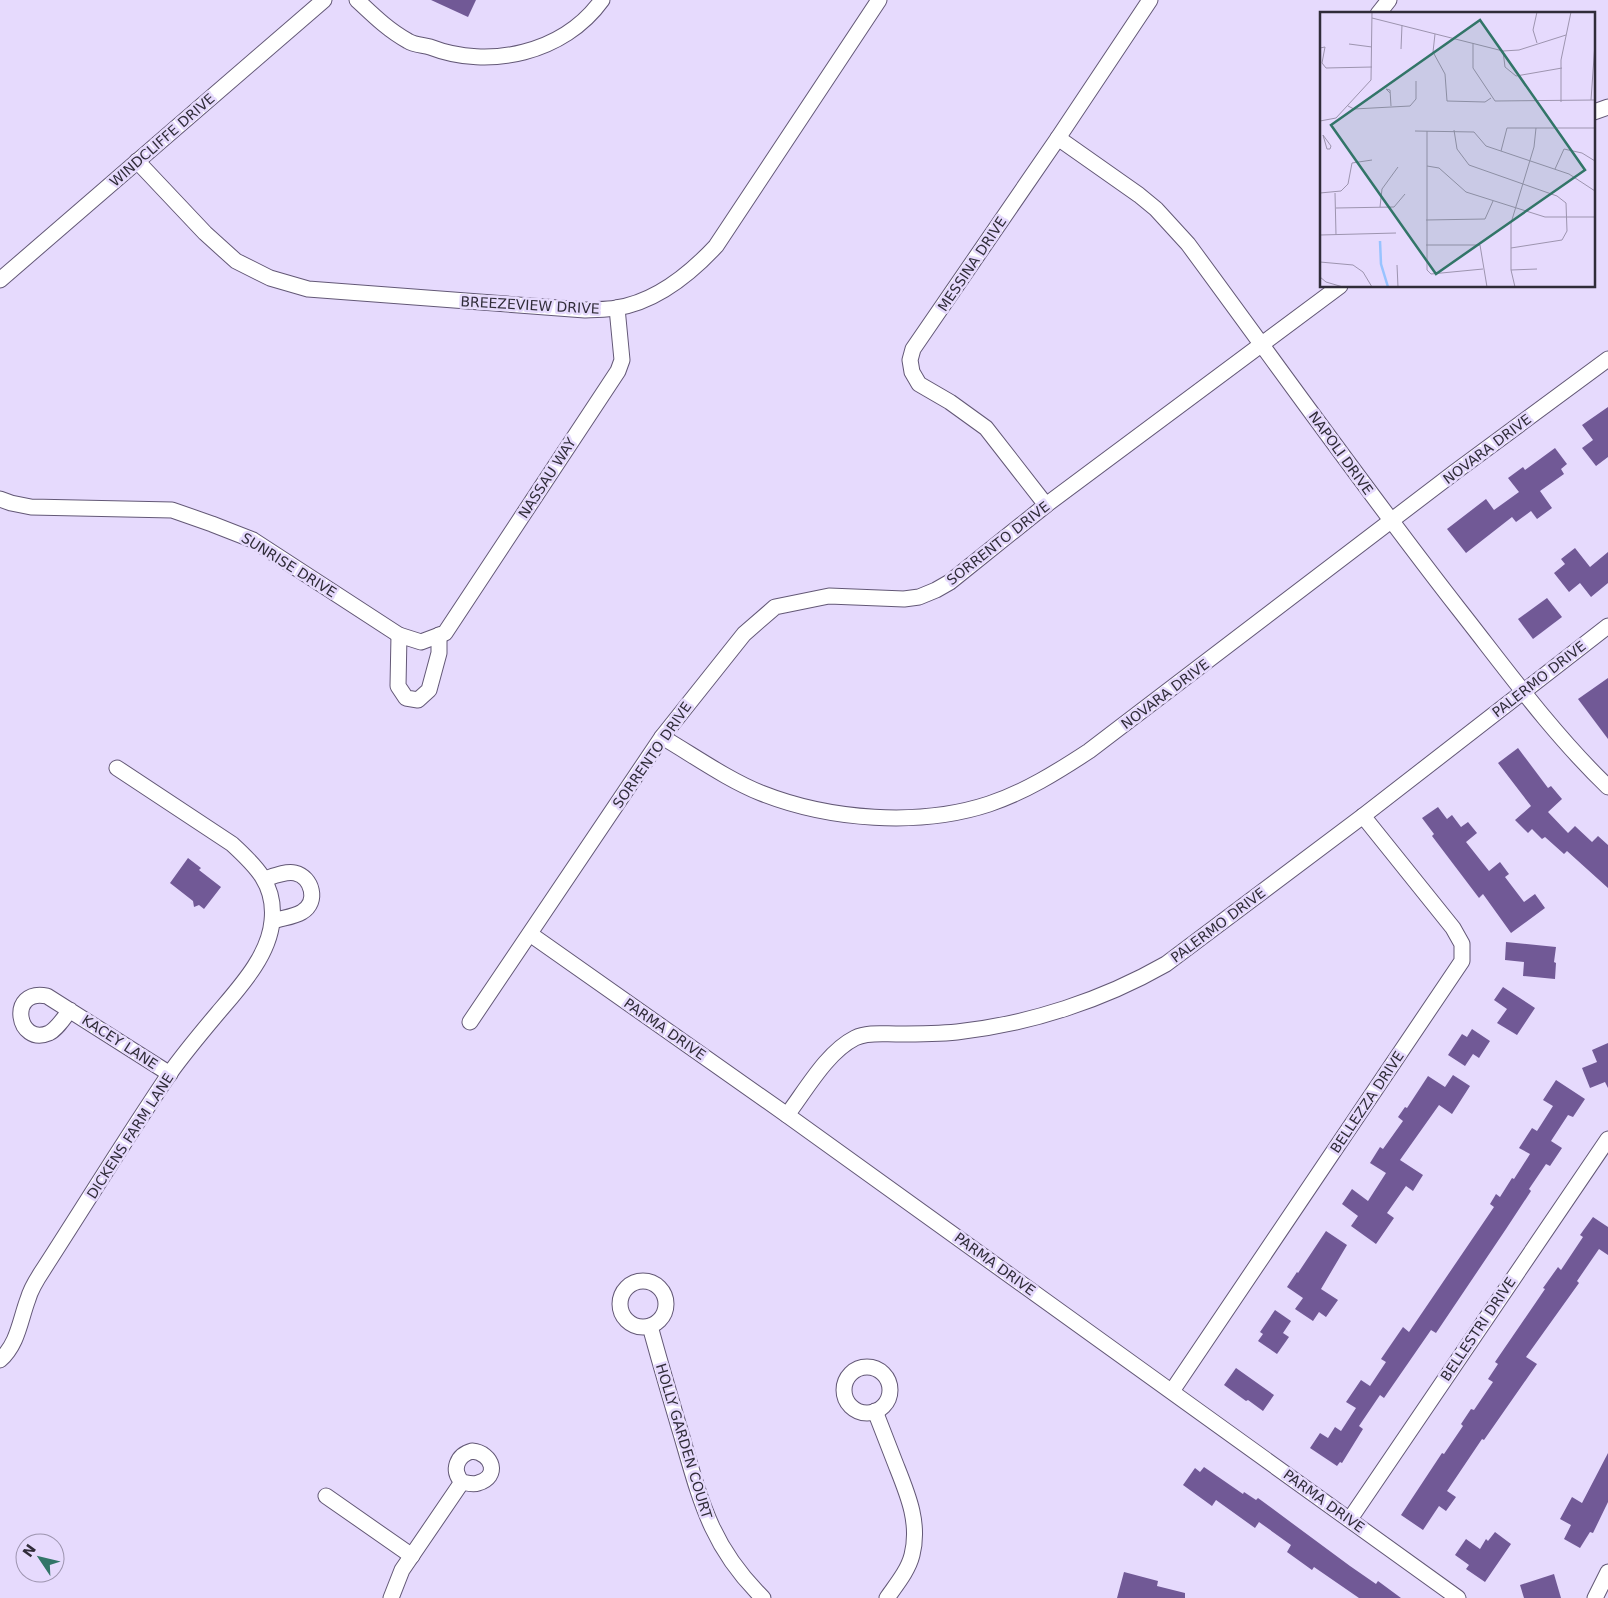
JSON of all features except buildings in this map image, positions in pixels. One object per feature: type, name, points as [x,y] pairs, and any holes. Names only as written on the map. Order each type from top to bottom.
[{"type":"street","name":"WINDCLIFFE DRIVE","points":[[0,280],[324,0]]},
{"type":"street","points":[[357,0],[387,28],[410,42],[443,53],[462,57],[483,58],[528,52],[550,42],[569,32],[586,19],[602,0]]},
{"type":"street","name":"BREEZEVIEW DRIVE","points":[[137,161],[205,234],[236,261],[270,278],[318,289],[585,310],[617,308],[659,293],[692,270],[716,246],[879,0]]},
{"type":"street","name":"MESSINA DRIVE","points":[[1046,505],[986,428],[950,402],[919,384],[912,372],[910,360],[913,349],[1150,0]]},
{"type":"street","points":[[1380,12],[1389,0]]},
{"type":"street","points":[[1596,111],[1608,107]]},
{"type":"street","name":"NAPOLI DRIVE","points":[[1058,138],[1139,195],[1156,209],[1188,244],[1391,522],[1523,691],[1579,758],[1608,787]]},
{"type":"street","name":"SORRENTO DRIVE","points":[[470,1022],[662,737],[744,634],[775,607],[829,596],[904,598],[919,597],[936,590],[950,582],[1046,505],[1337,288]]},
{"type":"street","name":"NASSAU WAY","points":[[421,642],[445,633],[618,371],[622,360],[622,345],[617,308]]},
{"type":"street","name":"NOVARA DRIVE","points":[[662,737],[760,793],[817,810],[874,818],[935,816],[990,804],[1043,781],[1089,751],[1455,472],[1608,359]]},
{"type":"street","name":"SUNRISE DRIVE","points":[[0,499],[31,507],[172,510],[253,540],[399,635],[421,642]]},
{"type":"street","name":"PALERMO DRIVE","points":[[787,1115],[830,1058],[839,1049],[857,1037],[869,1035],[940,1034],[976,1030],[1013,1022],[1065,1008],[1105,994],[1133,982],[1166,964],[1363,816],[1608,626]]},
{"type":"street","points":[[399,635],[398,686],[406,698],[418,700],[429,690],[439,654],[439,635]]},
{"type":"street","points":[[117,768],[232,844],[265,878],[288,872],[303,876],[312,888],[310,902],[306,909],[302,913],[272,920]]},
{"type":"street","name":"BELLEZZA DRIVE","points":[[1172,1391],[1462,962],[1462,944],[1453,928],[1363,816]]},
{"type":"street","name":"DICKENS FARM LANE","points":[[0,1360],[7,1354],[14,1342],[32,1286],[170,1074],[254,968],[269,935],[272,920],[270,894],[265,878]]},
{"type":"street","name":"PARMA DRIVE","points":[[530,934],[787,1115],[1458,1598]]},
{"type":"street","name":"KACEY LANE","points":[[70,1010],[170,1074]]},
{"type":"street","name":"BELLESTRI DRIVE","points":[[1350,1519],[1608,1139]]},
{"type":"street","name":"HOLLY GARDEN COURT","points":[[650,1326],[701,1503],[722,1548],[739,1573],[763,1598]]},
{"type":"street","points":[[875,1411],[911,1502],[915,1519],[912,1556],[906,1570],[887,1598]]},
{"type":"street","points":[[391,1598],[395,1584],[412,1556],[462,1482]]},
{"type":"street","points":[[326,1496],[412,1556]]},
{"type":"street","points":[[1595,1598],[1608,1572]]}]
